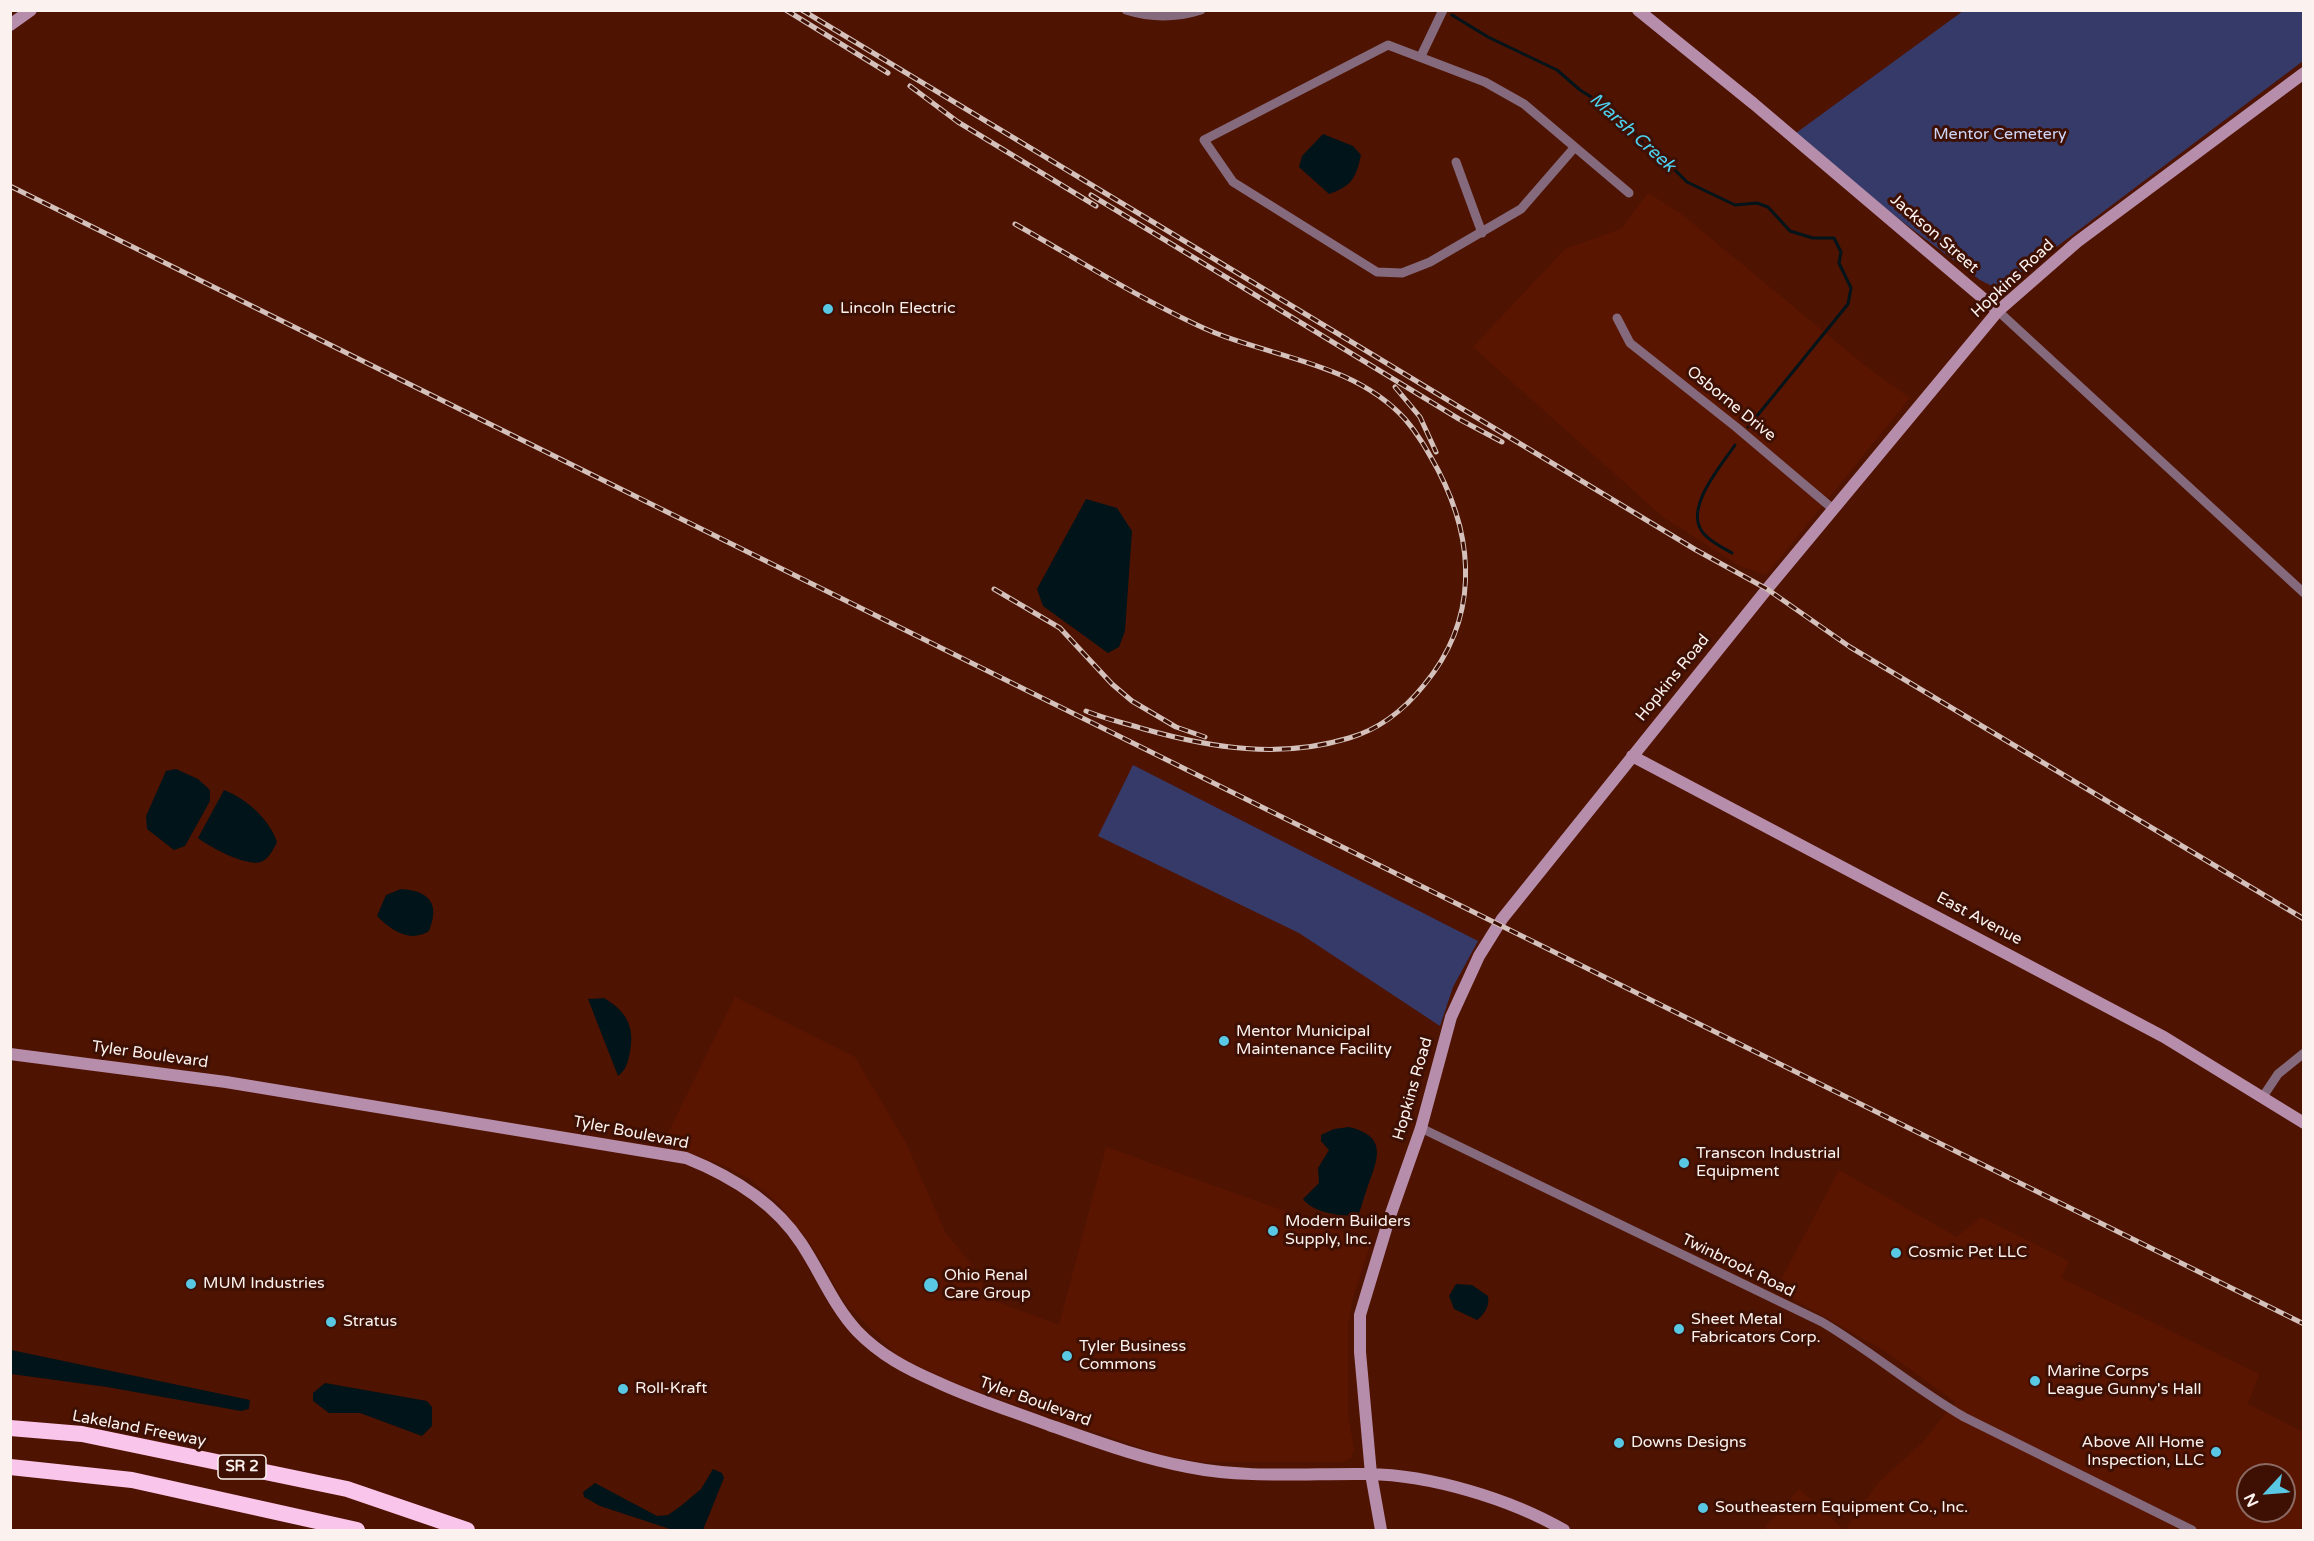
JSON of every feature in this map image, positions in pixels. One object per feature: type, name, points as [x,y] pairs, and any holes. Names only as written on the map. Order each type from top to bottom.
[{"type":"highway","name":"Lakeland Freeway","points":[[10,1428],[82,1434],[347,1489],[467,1530]]},
{"type":"highway","name":"SR 2","points":[[10,1467],[132,1480],[357,1530]]},
{"type":"street","points":[[10,25],[31,10]]},
{"type":"street","points":[[1126,10],[1166,16],[1200,10]]},
{"type":"street","points":[[1421,56],[1443,10]]},
{"type":"street","name":"Jackson Street","points":[[1638,10],[1763,111],[1998,311],[2304,593]]},
{"type":"street","points":[[1574,148],[1521,209],[1430,262],[1402,273],[1377,272],[1233,182],[1204,140],[1388,45],[1485,82],[1524,104],[1629,193]]},
{"type":"street","name":"Hopkins Road","points":[[1380,1530],[1371,1474],[1360,1352],[1360,1315],[1389,1219],[1421,1128],[1451,1017],[1479,957],[1502,919],[1833,508],[1998,311],[2077,242],[2304,73]]},
{"type":"street","points":[[1456,162],[1482,232]]},
{"type":"street","name":"Osborne Drive","points":[[1617,318],[1630,343],[1833,508]]},
{"type":"street","name":"East Avenue","points":[[1632,756],[2164,1037],[2304,1124]]},
{"type":"street","points":[[2262,1098],[2278,1074],[2304,1053]]},
{"type":"street","name":"Tyler Boulevard","points":[[10,1054],[226,1082],[686,1158],[742,1185],[770,1207],[800,1241],[831,1298],[859,1333],[893,1362],[933,1380],[1122,1451],[1189,1468],[1268,1475],[1371,1474],[1431,1482],[1496,1501],[1542,1518],[1564,1530]]},
{"type":"street","name":"Twinbrook Road","points":[[1421,1128],[1822,1322],[1859,1344],[1930,1398],[2192,1530]]},
{"type":"shaded area","points":[[1323,134],[1353,146],[1361,155],[1352,180],[1343,188],[1329,194],[1299,167],[1302,156]]},
{"type":"shaded area","points":[[1648,193],[1680,213],[1863,364],[1910,398],[1766,575],[1738,565],[1663,517],[1473,347],[1565,249],[1621,229]]},
{"type":"shaded area","points":[[1086,499],[1117,508],[1132,531],[1125,631],[1119,647],[1108,653],[1043,606],[1037,589]]},
{"type":"shaded area","points":[[176,769],[198,779],[210,790],[210,801],[185,846],[174,850],[147,829],[146,816],[166,771]]},
{"type":"shaded area","points":[[224,790],[249,804],[274,834],[277,842],[270,855],[263,861],[257,863],[240,860],[211,847],[198,838]]},
{"type":"shaded area","points":[[401,889],[419,893],[430,901],[433,913],[429,931],[415,936],[402,934],[377,916],[386,895]]},
{"type":"shaded area","points":[[735,997],[855,1057],[906,1143],[945,1232],[971,1264],[990,1299],[1059,1325],[1106,1147],[1371,1242],[1353,1298],[1348,1325],[1348,1415],[1354,1450],[1351,1458],[1342,1462],[1203,1462],[1165,1456],[957,1384],[899,1357],[846,1304],[814,1249],[778,1203],[751,1180],[721,1164],[662,1145]]},
{"type":"shaded area","points":[[604,998],[618,1008],[630,1027],[630,1052],[623,1071],[618,1076],[588,999]]},
{"type":"shaded area","points":[[1349,1127],[1371,1137],[1377,1152],[1376,1161],[1358,1215],[1336,1215],[1314,1208],[1303,1199],[1319,1183],[1318,1168],[1329,1150],[1321,1141],[1321,1135],[1334,1129]]},
{"type":"shaded area","points":[[1839,1170],[1957,1237],[1981,1217],[2069,1261],[2061,1278],[2259,1374],[2248,1404],[2303,1432],[2303,1530],[1845,1530],[1878,1483],[1921,1444],[1955,1402],[1886,1352],[1776,1289]]},
{"type":"shaded area","points":[[1456,1284],[1472,1285],[1488,1296],[1486,1310],[1477,1320],[1454,1309],[1449,1296]]},
{"type":"shaded area","points":[[11,1350],[250,1400],[249,1409],[241,1411],[107,1387],[11,1374]]},
{"type":"shaded area","points":[[325,1383],[427,1401],[432,1407],[432,1426],[422,1436],[360,1413],[329,1413],[313,1401],[313,1393]]},
{"type":"shaded area","points":[[713,1469],[722,1473],[724,1478],[703,1530],[673,1530],[600,1506],[584,1497],[583,1492],[595,1483],[657,1516],[668,1515],[701,1489]]},
{"type":"shaded area","points":[[1799,1489],[1844,1530],[1763,1530]]},
{"type":"green space","name":"Mentor Cemetery","points":[[1963,11],[2303,11],[2303,61],[2006,285],[1996,288],[1980,280],[1892,214],[1796,133]]},
{"type":"green space","points":[[1133,765],[1478,941],[1453,987],[1440,1026],[1299,933],[1098,836]]},
{"type":"waterway","name":"Marsh Creek","points":[[1452,15],[1488,37],[1557,70],[1580,90],[1610,109],[1627,124],[1654,157],[1674,169],[1687,182],[1735,205],[1757,203],[1768,207],[1790,231],[1813,238],[1834,238],[1841,252],[1839,263],[1851,288],[1848,304],[1748,427]]},
{"type":"waterway","name":"Marsh Creek","points":[[1732,553],[1704,534],[1698,524],[1698,513],[1706,488],[1735,445]]},
{"type":"railway","points":[[786,10],[888,73]]},
{"type":"railway","points":[[802,10],[1696,550],[1767,589],[1850,647],[2304,919]]},
{"type":"railway","points":[[910,86],[958,122],[1096,206]]},
{"type":"railway","points":[[10,186],[2304,1324]]},
{"type":"railway","points":[[1091,195],[1459,419],[1502,442]]},
{"type":"railway","points":[[1015,224],[1128,289],[1197,325],[1334,372],[1383,399],[1410,425],[1438,470],[1451,498],[1465,553],[1462,608],[1454,634],[1442,660],[1408,703],[1391,718],[1360,734],[1298,748],[1220,746],[1169,736],[1086,711]]},
{"type":"railway","points":[[1395,387],[1420,417],[1436,452]]},
{"type":"railway","points":[[994,589],[1060,628],[1112,684],[1132,701],[1176,727],[1205,737]]},
{"type":"place","name":"Lincoln Electric","points":[[828,309]]},
{"type":"place","name":"Mentor Municipal Maintenance Facility","points":[[1224,1041]]},
{"type":"place","name":"Transcon Industrial Equipment","points":[[1684,1163]]},
{"type":"place","name":"Modern Builders Supply, Inc.","points":[[1273,1231]]},
{"type":"place","name":"Cosmic Pet LLC","points":[[1896,1253]]},
{"type":"place","name":"MUM Industries","points":[[191,1284]]},
{"type":"place","name":"Ohio Renal Care Group","points":[[931,1285]]},
{"type":"place","name":"Stratus","points":[[331,1322]]},
{"type":"place","name":"Sheet Metal Fabricators Corp.","points":[[1679,1329]]},
{"type":"place","name":"Tyler Business Commons","points":[[1067,1356]]},
{"type":"place","name":"Marine Corps League Gunny's Hall","points":[[2035,1381]]},
{"type":"place","name":"Roll-Kraft","points":[[623,1389]]},
{"type":"place","name":"Downs Designs","points":[[1619,1443]]},
{"type":"place","name":"Above All Home Inspection, LLC","points":[[2216,1452]]},
{"type":"place","name":"Southeastern Equipment Co., Inc.","points":[[1703,1508]]}]
